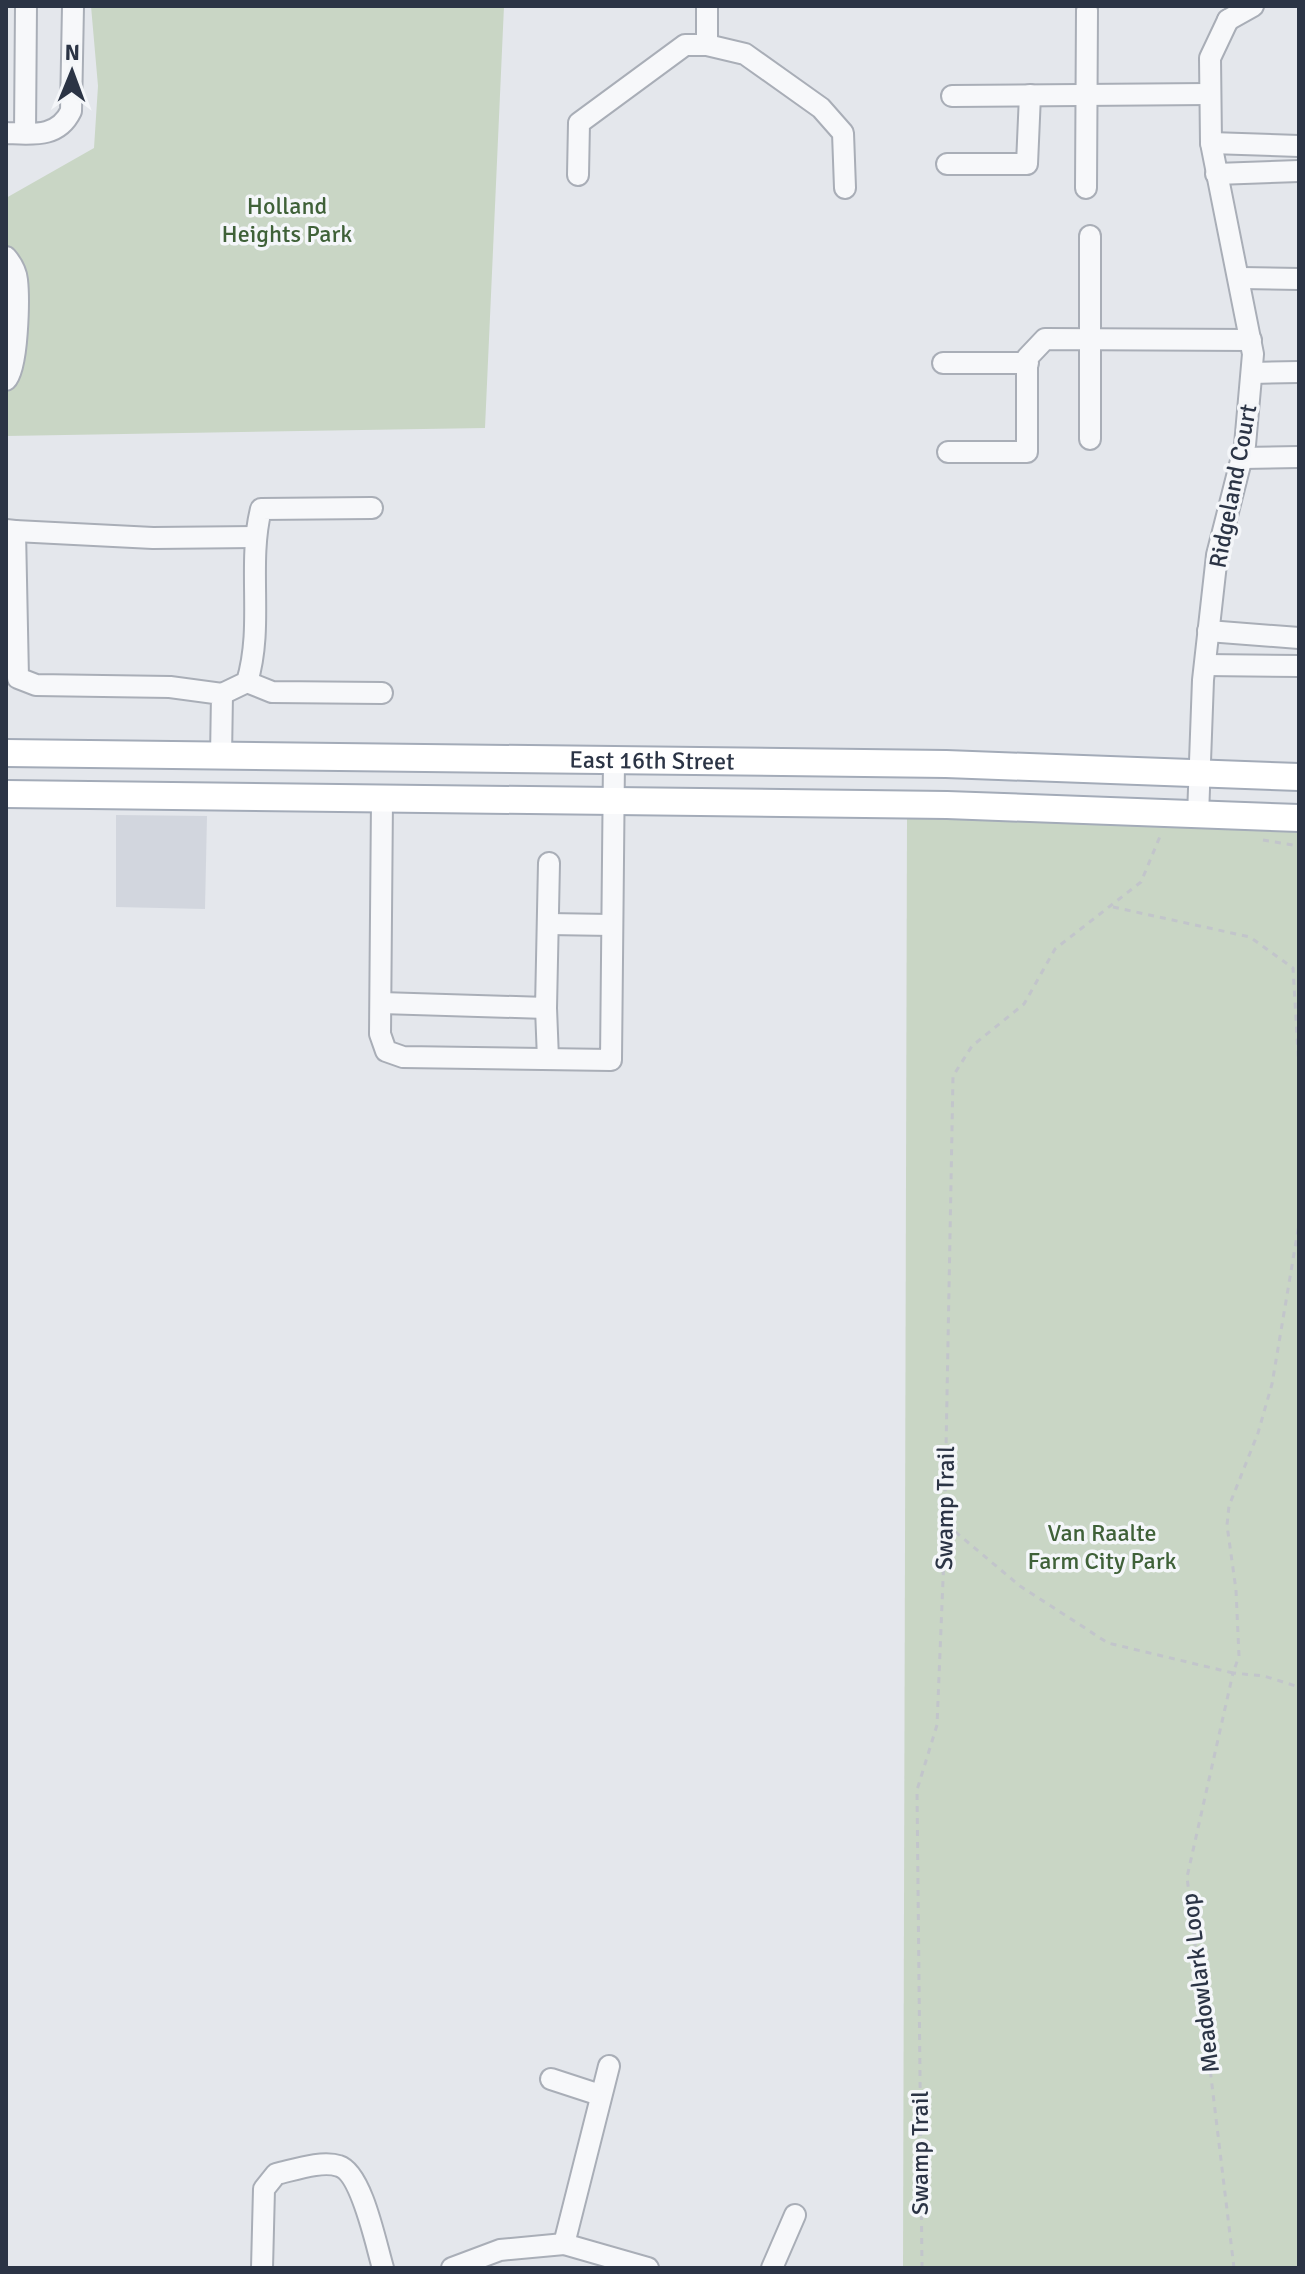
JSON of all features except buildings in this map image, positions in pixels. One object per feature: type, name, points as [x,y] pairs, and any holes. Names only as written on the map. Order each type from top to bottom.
[{"type":"main road","name":"East 16th Street","points":[[6,753],[946,764],[1299,777]]},
{"type":"main road","name":"East 16th Street","points":[[6,794],[947,805],[1299,818]]},
{"type":"street","points":[[26,6],[16,133],[56,130],[71,111],[73,6]]},
{"type":"street","points":[[707,6],[707,45]]},
{"type":"street","points":[[1224,13],[1253,6]]},
{"type":"street","points":[[1086,188],[1087,10]]},
{"type":"street","name":"Ridgeland Court","points":[[1198,816],[1205,665],[1217,555],[1242,458],[1252,373],[1251,340],[1241,278],[1211,143],[1210,58],[1224,13]]},
{"type":"street","points":[[578,175],[579,123],[685,45],[707,45],[745,54],[821,108],[843,133],[845,188]]},
{"type":"street","points":[[952,96],[1209,94]]},
{"type":"street","points":[[947,164],[1027,164],[1030,95]]},
{"type":"street","points":[[1211,143],[1299,146]]},
{"type":"street","points":[[1216,174],[1299,171]]},
{"type":"street","points":[[1090,236],[1090,439]]},
{"type":"street","points":[[6,257],[13,265],[17,280],[14,367],[6,380]]},
{"type":"street","points":[[1241,278],[1299,279]]},
{"type":"street","points":[[948,452],[1027,452],[1027,358],[1045,339],[1251,340]]},
{"type":"street","points":[[943,363],[1028,363]]},
{"type":"street","points":[[1252,373],[1299,372]]},
{"type":"street","points":[[1242,458],[1299,457]]},
{"type":"street","points":[[247,682],[255,655],[256,537],[261,509],[372,508]]},
{"type":"street","points":[[256,537],[153,538],[11,531],[18,678],[36,685],[170,687],[222,694],[247,682],[272,692],[382,693]]},
{"type":"street","points":[[1208,631],[1299,638]]},
{"type":"street","points":[[1205,665],[1299,666]]},
{"type":"street","points":[[221,757],[222,694]]},
{"type":"street","points":[[382,799],[380,1034],[386,1051],[403,1057],[611,1060],[614,760]]},
{"type":"street","points":[[548,1059],[549,863]]},
{"type":"street","points":[[548,924],[612,925]]},
{"type":"street","points":[[381,1003],[546,1008]]},
{"type":"street","points":[[564,2244],[609,2066]]},
{"type":"street","points":[[551,2079],[600,2095]]},
{"type":"street","points":[[262,2268],[264,2189],[276,2174],[337,2164],[351,2172],[360,2191],[383,2268]]},
{"type":"street","points":[[772,2268],[795,2215]]},
{"type":"street","points":[[452,2268],[500,2250],[564,2244],[648,2268]]},
{"type":"path","name":"Swamp Trail","points":[[922,2268],[917,1790],[937,1725],[945,1523],[953,1076],[972,1046],[1024,1004],[1055,949],[1081,926],[1113,907],[1141,882],[1162,831]]},
{"type":"path","points":[[1113,907],[1250,937],[1293,968],[1299,1069]]},
{"type":"path","name":"Meadowlark Loop","points":[[1234,2268],[1187,1877],[1239,1656],[1236,1590],[1227,1525],[1229,1506],[1258,1433],[1272,1384],[1299,1224]]},
{"type":"path","points":[[945,1523],[1020,1586],[1108,1643],[1233,1673],[1264,1676],[1299,1687]]},
{"type":"shaded area","points":[[116,815],[207,816],[205,909],[116,907]]},
{"type":"green space","name":"Holland Heights Park","points":[[91,6],[504,6],[485,428],[6,436],[6,198],[94,148],[98,86]]},
{"type":"green space","name":"Van Raalte Farm City Park","points":[[907,818],[1299,826],[1299,2268],[903,2268]]}]
